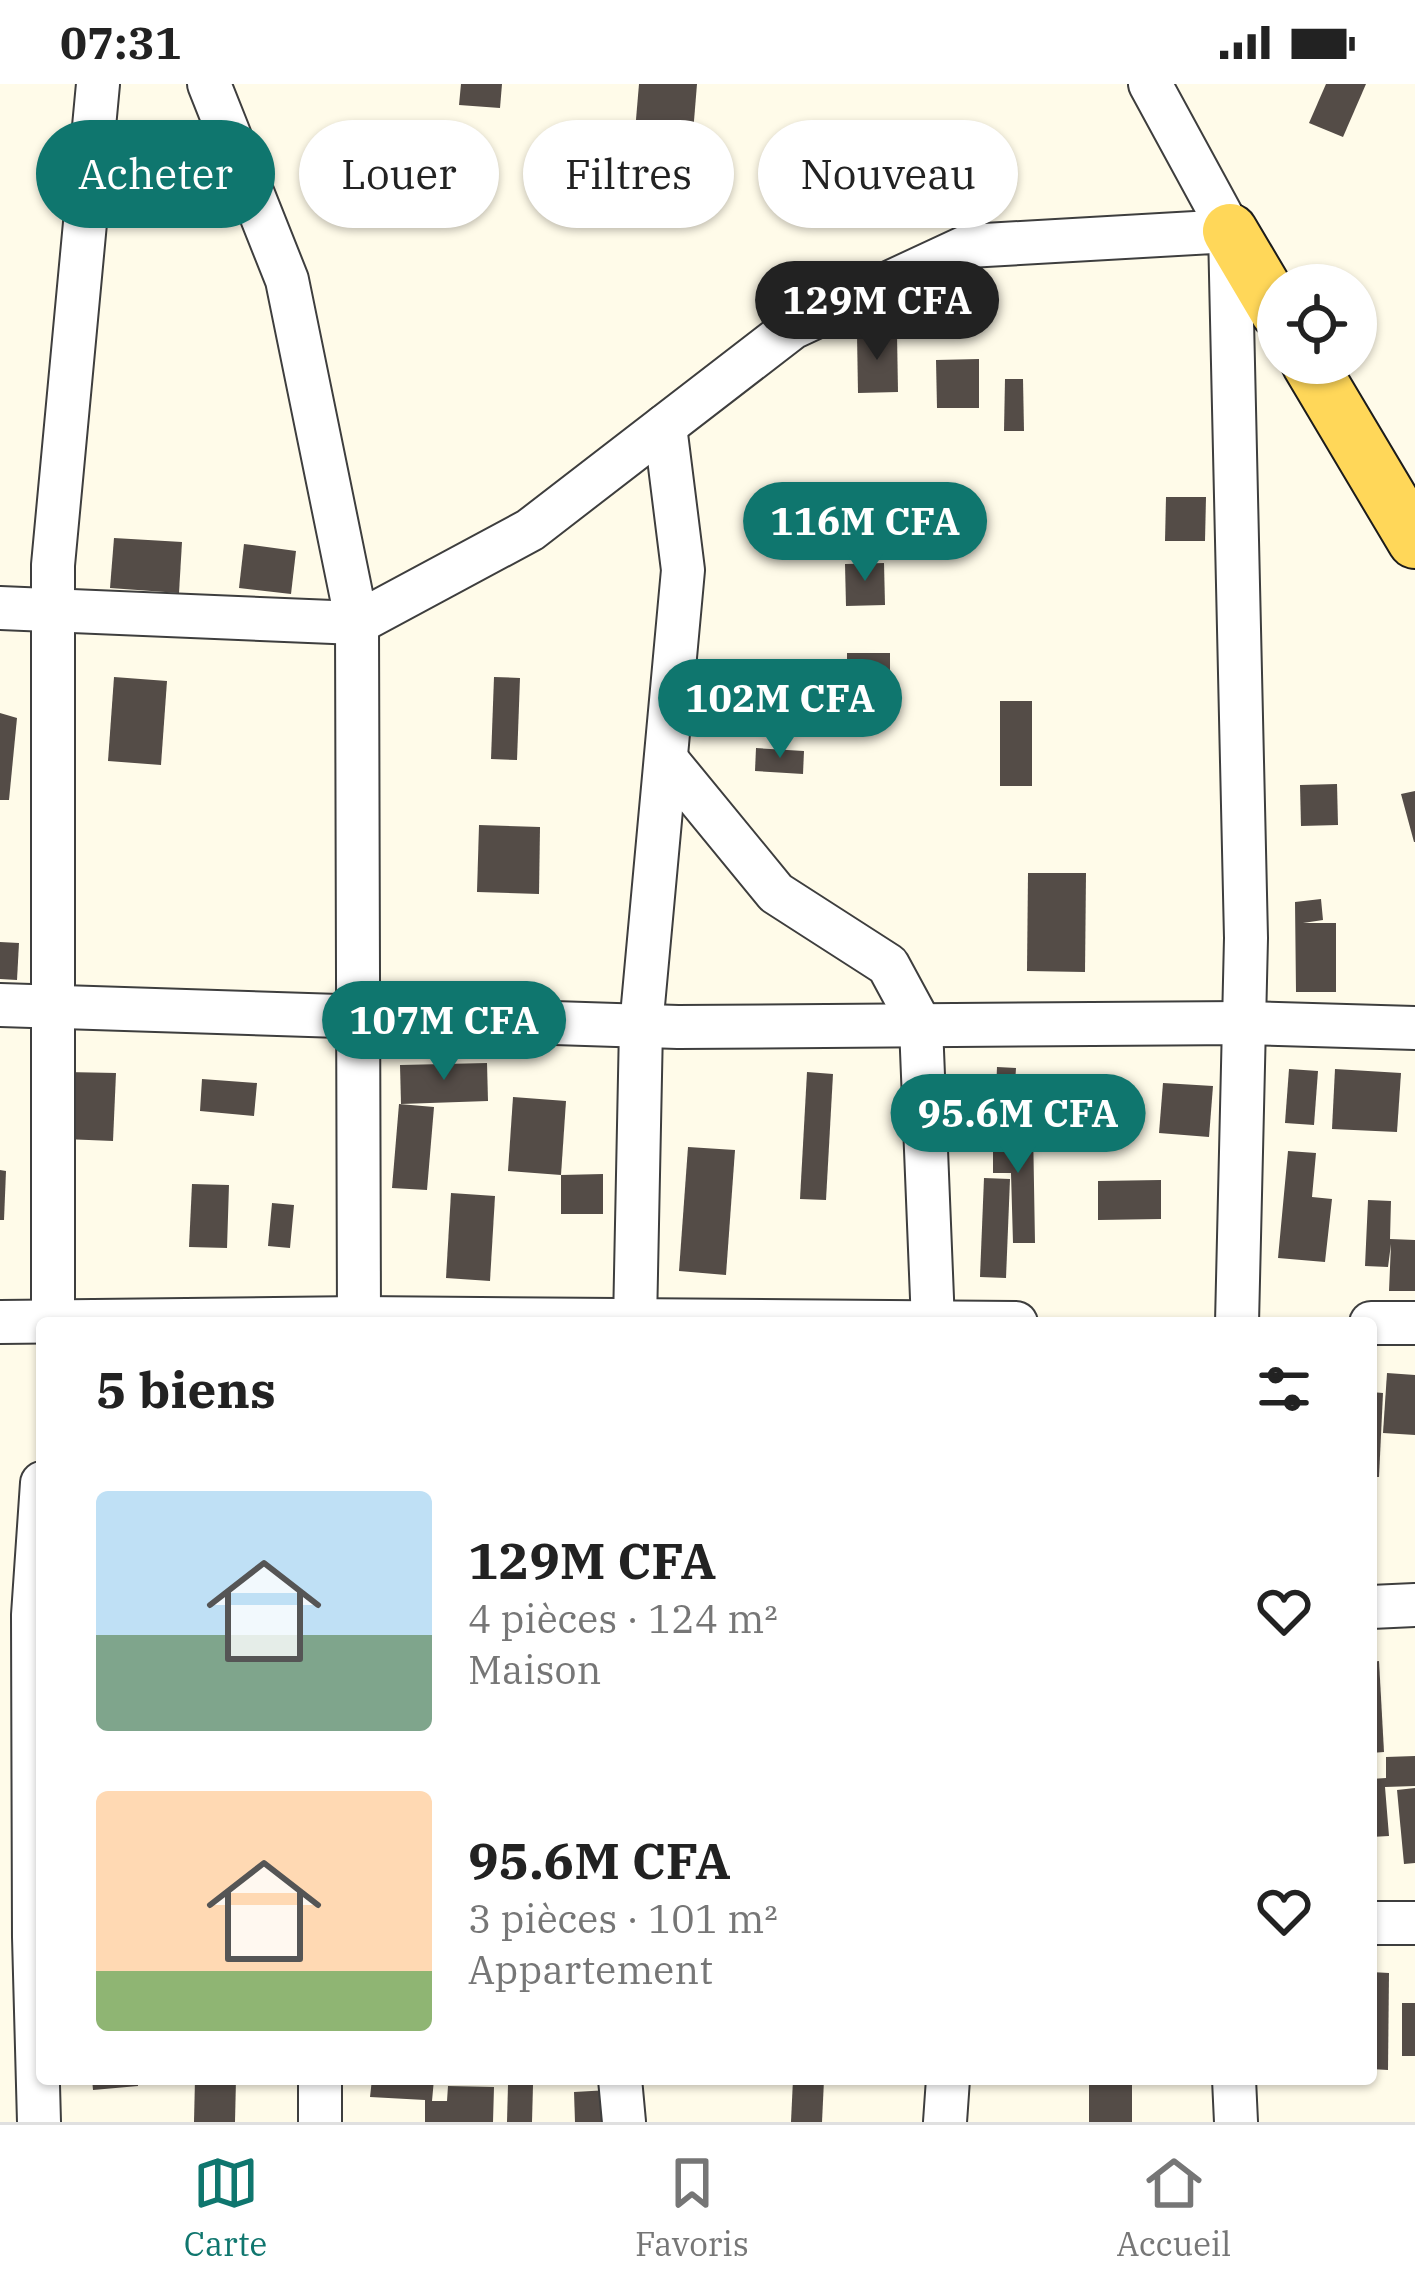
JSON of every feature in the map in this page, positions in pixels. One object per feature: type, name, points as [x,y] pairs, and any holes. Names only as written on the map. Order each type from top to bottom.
[{"type":"main road","points":[[1230,231],[1257,277]]},
{"type":"main road","points":[[1322,384],[1415,541]]},
{"type":"street","points":[[53,1317],[53,566],[98,84]]},
{"type":"street","points":[[209,84],[287,280],[358,623],[359,1317]]},
{"type":"street","points":[[1150,84],[1230,231],[1246,938],[1237,1317]]},
{"type":"street","points":[[0,608],[358,623],[530,530],[792,328],[968,246],[1230,231]]},
{"type":"street","points":[[635,1317],[641,1027],[683,570],[665,426]]},
{"type":"street","points":[[666,759],[776,893],[888,964],[921,1026],[933,1317]]},
{"type":"street","points":[[0,1005],[641,1027],[1244,1023],[1415,1028]]},
{"type":"street","points":[[0,1322],[36,1322]]},
{"type":"street","points":[[1377,1323],[1415,1323]]},
{"type":"street","points":[[36,1530],[25,1616],[25,1936],[36,2082]]},
{"type":"street","points":[[1377,1607],[1415,1605]]},
{"type":"street","points":[[1377,1923],[1415,1923]]},
{"type":"street","points":[[36,2085],[39,2122]]},
{"type":"street","points":[[320,2085],[320,2122]]},
{"type":"street","points":[[621,2085],[624,2122]]},
{"type":"street","points":[[945,2122],[948,2085]]},
{"type":"street","points":[[1234,2085],[1236,2122]]},
{"type":"building","points":[[461,84],[502,84],[500,108],[459,105]]},
{"type":"building","points":[[639,84],[697,84],[694,120],[636,120]]},
{"type":"building","points":[[1326,84],[1366,84],[1343,137],[1309,123]]},
{"type":"building","points":[[857,334],[897,334],[898,392],[858,393]]},
{"type":"building","points":[[979,359],[979,408],[937,408],[936,360]]},
{"type":"building","points":[[1005,379],[1023,379],[1024,431],[1004,431]]},
{"type":"building","points":[[852,484],[886,486],[883,545],[849,544]]},
{"type":"building","points":[[1166,497],[1206,497],[1205,541],[1165,541]]},
{"type":"building","points":[[114,538],[182,542],[179,593],[110,588]]},
{"type":"building","points":[[244,544],[296,551],[291,594],[239,588]]},
{"type":"building","points":[[884,563],[885,605],[846,606],[845,564]]},
{"type":"building","points":[[847,653],[890,653],[890,720],[847,720]]},
{"type":"building","points":[[114,677],[167,681],[161,765],[108,761]]},
{"type":"building","points":[[494,677],[520,678],[517,760],[491,759]]},
{"type":"building","points":[[1000,701],[1032,701],[1032,786],[1000,786]]},
{"type":"building","points":[[0,713],[17,718],[9,800],[0,800]]},
{"type":"building","points":[[756,748],[804,751],[803,774],[755,771]]},
{"type":"building","points":[[1337,784],[1338,825],[1301,826],[1300,785]]},
{"type":"building","points":[[1415,791],[1415,842],[1414,842],[1401,794]]},
{"type":"building","points":[[479,825],[540,827],[539,894],[477,892]]},
{"type":"building","points":[[1028,873],[1086,873],[1085,972],[1027,971]]},
{"type":"building","points":[[1321,899],[1323,920],[1303,923],[1336,923],[1336,992],[1296,992],[1295,902]]},
{"type":"building","points":[[0,942],[19,943],[17,980],[0,979]]},
{"type":"building","points":[[487,1063],[488,1101],[401,1104],[400,1065]]},
{"type":"building","points":[[997,1067],[1016,1068],[1013,1114],[995,1113]]},
{"type":"building","points":[[1289,1069],[1318,1071],[1314,1125],[1285,1123]]},
{"type":"building","points":[[1335,1069],[1401,1073],[1397,1132],[1332,1129]]},
{"type":"building","points":[[66,1072],[116,1073],[113,1141],[64,1139]]},
{"type":"building","points":[[807,1072],[833,1074],[826,1200],[800,1199]]},
{"type":"building","points":[[202,1079],[257,1083],[254,1116],[200,1111]]},
{"type":"building","points":[[1163,1083],[1213,1086],[1209,1137],[1159,1133]]},
{"type":"building","points":[[513,1097],[566,1101],[561,1175],[508,1171]]},
{"type":"building","points":[[399,1104],[434,1107],[427,1190],[392,1188]]},
{"type":"building","points":[[993,1127],[1033,1127],[1035,1243],[1013,1243],[1011,1173],[993,1173]]},
{"type":"building","points":[[688,1147],[735,1150],[726,1275],[679,1271]]},
{"type":"building","points":[[1288,1151],[1316,1153],[1312,1197],[1332,1199],[1325,1262],[1278,1258]]},
{"type":"building","points":[[0,1170],[6,1171],[4,1220],[0,1220]]},
{"type":"building","points":[[603,1174],[603,1214],[561,1214],[561,1175]]},
{"type":"building","points":[[984,1178],[1010,1179],[1006,1278],[980,1277]]},
{"type":"building","points":[[1161,1180],[1161,1219],[1098,1220],[1098,1181]]},
{"type":"building","points":[[192,1184],[229,1185],[227,1248],[189,1247]]},
{"type":"building","points":[[451,1193],[495,1196],[490,1281],[446,1278]]},
{"type":"building","points":[[1368,1200],[1391,1201],[1390,1239],[1415,1240],[1415,1291],[1389,1291],[1391,1244],[1388,1267],[1365,1266]]},
{"type":"building","points":[[272,1203],[294,1205],[290,1248],[268,1246]]},
{"type":"building","points":[[1387,1373],[1415,1375],[1415,1435],[1383,1433]]},
{"type":"building","points":[[1377,1392],[1383,1393],[1377,1477]]},
{"type":"building","points":[[1377,1661],[1384,1752],[1377,1753]]},
{"type":"building","points":[[1415,1756],[1415,1786],[1385,1787],[1389,1836],[1377,1837],[1377,1779],[1386,1778],[1386,1757]]},
{"type":"building","points":[[1415,1788],[1415,1863],[1404,1864],[1397,1790]]},
{"type":"building","points":[[1377,1972],[1389,1973],[1388,2070],[1377,2069]]},
{"type":"building","points":[[1402,2003],[1415,2003],[1415,2056],[1402,2056]]},
{"type":"building","points":[[93,2085],[138,2085],[138,2086],[93,2090]]},
{"type":"building","points":[[195,2085],[236,2085],[235,2122],[194,2122]]},
{"type":"building","points":[[371,2085],[433,2085],[432,2101],[447,2101],[448,2086],[494,2087],[493,2122],[425,2122],[425,2100],[370,2097]]},
{"type":"building","points":[[508,2085],[533,2085],[532,2122],[507,2122]]},
{"type":"building","points":[[793,2085],[824,2085],[822,2122],[791,2122]]},
{"type":"building","points":[[1089,2085],[1132,2085],[1132,2122],[1089,2122]]},
{"type":"building","points":[[609,2090],[610,2122],[575,2122],[574,2092]]}]
